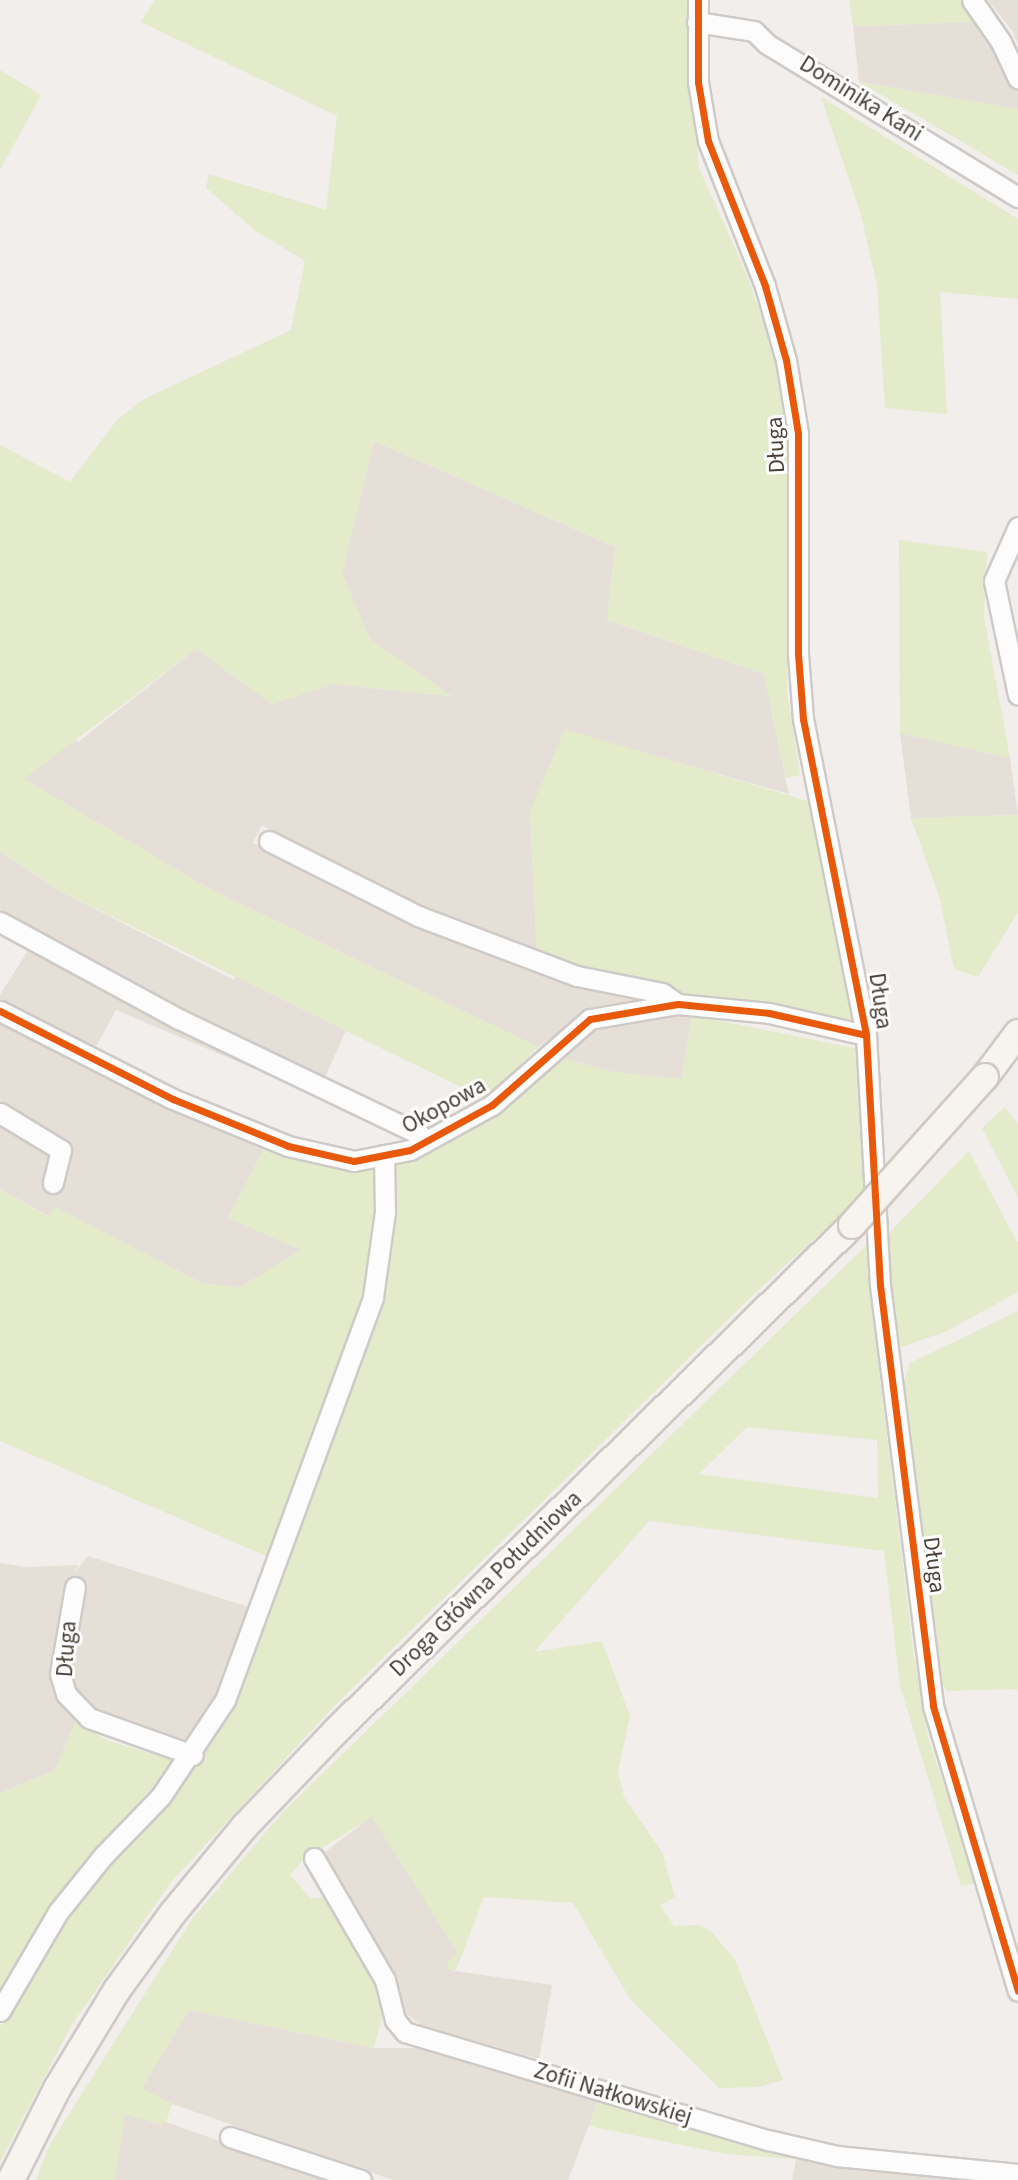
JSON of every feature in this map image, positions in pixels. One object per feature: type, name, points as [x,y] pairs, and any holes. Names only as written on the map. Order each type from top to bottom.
[{"type":"main road","name":"Droga Główna Południowa","points":[[11,2180],[58,2088],[117,1990],[173,1913],[238,1834],[344,1722],[852,1225],[985,1077],[1018,1033]]},
{"type":"street","name":"Długa","points":[[698,0],[698,82],[708,141],[765,286],[786,360],[798,433],[798,654],[803,719],[866,1035],[880,1285],[933,1706],[1018,1991]]},
{"type":"street","points":[[972,0],[1001,42],[1018,78]]},
{"type":"street","name":"Dominika Kani","points":[[697,22],[754,31],[817,76],[1018,197]]},
{"type":"street","points":[[1018,527],[994,581],[1018,695]]},
{"type":"street","name":"Okopowa","points":[[270,841],[418,916],[577,976],[662,993],[678,1004]]},
{"type":"street","name":"Okopowa","points":[[0,922],[179,1019],[419,1134],[425,1142]]},
{"type":"street","name":"Okopowa","points":[[0,1011],[173,1099],[288,1146],[355,1161],[425,1142],[492,1105],[590,1020],[678,1004],[769,1013],[866,1035]]},
{"type":"street","points":[[0,1113],[61,1150],[53,1183]]},
{"type":"street","points":[[0,2011],[58,1912],[193,1755],[225,1700],[373,1297],[385,1212],[384,1155]]},
{"type":"street","name":"Długa","points":[[75,1587],[60,1674],[66,1694],[89,1718],[193,1755]]},
{"type":"street","name":"Zofii Nałkowskiej","points":[[314,1858],[385,1980],[395,2020],[405,2032],[768,2140],[837,2156],[1018,2174]]},
{"type":"street","points":[[230,2137],[361,2180]]},
{"type":"shaded area","points":[[988,0],[1018,0],[1018,46],[1013,32]]},
{"type":"shaded area","points":[[978,22],[1018,88],[1018,109],[859,82],[853,26]]},
{"type":"shaded area","points":[[374,441],[615,547],[607,620],[764,674],[789,794],[599,740],[530,811],[537,955],[353,875],[262,825],[253,843],[346,893],[445,937],[582,988],[659,999],[595,1008],[538,1047],[208,888],[0,765],[0,695],[78,742],[196,649],[272,704],[333,684],[450,696],[370,639],[342,574]]},
{"type":"shaded area","points":[[900,733],[1010,758],[1018,815],[911,818]]},
{"type":"shaded area","points":[[0,851],[60,891],[234,980],[237,976],[346,1030],[326,1075],[311,1093],[116,1010],[93,1052],[0,1005],[0,995],[29,949],[0,932]]},
{"type":"shaded area","points":[[657,1011],[692,1015],[682,1079],[614,1072],[553,1056],[588,1028]]},
{"type":"shaded area","points":[[0,1020],[140,1088],[168,1107],[265,1147],[228,1218],[302,1250],[239,1288],[202,1283],[54,1207],[50,1217],[0,1189]]},
{"type":"shaded area","points":[[88,1556],[255,1609],[220,1695],[189,1747],[92,1713],[67,1679],[81,1591],[71,1578],[50,1671],[58,1689],[56,1697],[76,1721],[55,1770],[0,1793],[0,1563],[26,1567],[78,1565],[74,1573]]},
{"type":"shaded area","points":[[372,1816],[458,1952],[449,1970],[552,1985],[539,2059],[423,2026],[405,2013],[392,1968],[320,1856]]},
{"type":"shaded area","points":[[189,2010],[374,2048],[417,2048],[599,2099],[568,2180],[393,2180],[172,2104],[141,2089]]},
{"type":"shaded area","points":[[125,2113],[158,2124],[166,2122],[331,2180],[115,2180]]},
{"type":"shaded area","points":[[796,2159],[974,2180],[792,2180]]},
{"type":"green space","points":[[155,0],[687,0],[688,63],[699,168],[747,275],[775,358],[790,435],[787,692],[800,775],[786,778],[764,674],[607,620],[615,547],[374,441],[342,574],[370,639],[452,696],[333,684],[272,704],[196,649],[24,779],[208,888],[538,1047],[485,1099],[60,891],[0,851],[0,445],[70,482],[117,420],[144,399],[291,330],[305,261],[256,231],[206,188],[209,174],[326,210],[337,116],[141,22]]},
{"type":"green space","points":[[849,0],[965,0],[978,22],[853,26]]},
{"type":"green space","points":[[0,70],[41,95],[0,170]]},
{"type":"green space","points":[[859,82],[1018,109],[1018,175],[947,133]]},
{"type":"green space","points":[[821,97],[1018,219],[1018,299],[940,292],[947,414],[885,408],[877,285],[861,215]]},
{"type":"green space","points":[[899,540],[987,552],[984,617],[1010,758],[900,733]]},
{"type":"green space","points":[[565,729],[811,802],[855,1018],[846,1022],[681,1000],[537,955],[530,811]]},
{"type":"green space","points":[[1018,815],[1018,912],[978,977],[954,969],[940,899],[911,818]]},
{"type":"green space","points":[[692,1015],[859,1049],[867,1192],[757,1291],[338,1702],[171,1882],[71,2026],[0,2162],[0,2027],[66,1914],[159,1813],[232,1709],[382,1302],[394,1221],[393,1163],[506,1110],[501,1106],[553,1056],[614,1072],[682,1079]]},
{"type":"green space","points":[[1005,1107],[1018,1124],[1018,1198],[982,1128]]},
{"type":"green space","points":[[265,1147],[336,1169],[376,1168],[378,1209],[364,1291],[349,1346],[273,1559],[0,1441],[0,1189],[49,1217],[54,1206],[202,1283],[239,1288],[301,1250],[228,1218]]},
{"type":"green space","points":[[969,1151],[1018,1244],[1018,1292],[947,1331],[896,1349],[888,1234]]},
{"type":"green space","points":[[872,1240],[880,1378],[914,1656],[928,1737],[976,1883],[961,1886],[900,1686],[884,1551],[649,1521],[534,1652],[602,1641],[630,1716],[618,1771],[624,1797],[662,1852],[675,1897],[660,1905],[674,1926],[697,1925],[710,1930],[735,1960],[783,2080],[758,2087],[719,2088],[630,1999],[573,1903],[484,1897],[456,1970],[448,1970],[447,1962],[457,1952],[372,1817],[304,1859],[290,1875],[311,1899],[326,1896],[377,1984],[382,2017],[374,2048],[189,2010],[142,2088],[172,2104],[166,2122],[158,2124],[125,2114],[115,2180],[36,2180],[49,2146],[192,1919],[284,1811]],"holes":[[[747,1427],[877,1440],[878,1498],[699,1474]]]},
{"type":"green space","points":[[1018,1311],[1018,1689],[947,1691],[938,1678],[905,1438],[903,1386],[910,1363]]},
{"type":"green space","points":[[76,1721],[106,1740],[177,1761],[105,1838],[40,1921],[0,1993],[0,1793],[55,1770]]},
{"type":"green space","points":[[599,2099],[796,2159],[726,2154],[589,2126]]},
{"type":"cycle path","points":[[698,0],[698,82],[708,141],[765,286],[786,360],[798,433],[798,654],[803,719],[866,1035],[880,1285],[933,1706],[1018,1991]]},
{"type":"cycle path","points":[[0,1011],[173,1099],[288,1146],[354,1161],[410,1150],[492,1105],[590,1019],[678,1004],[769,1013],[866,1035]]}]
